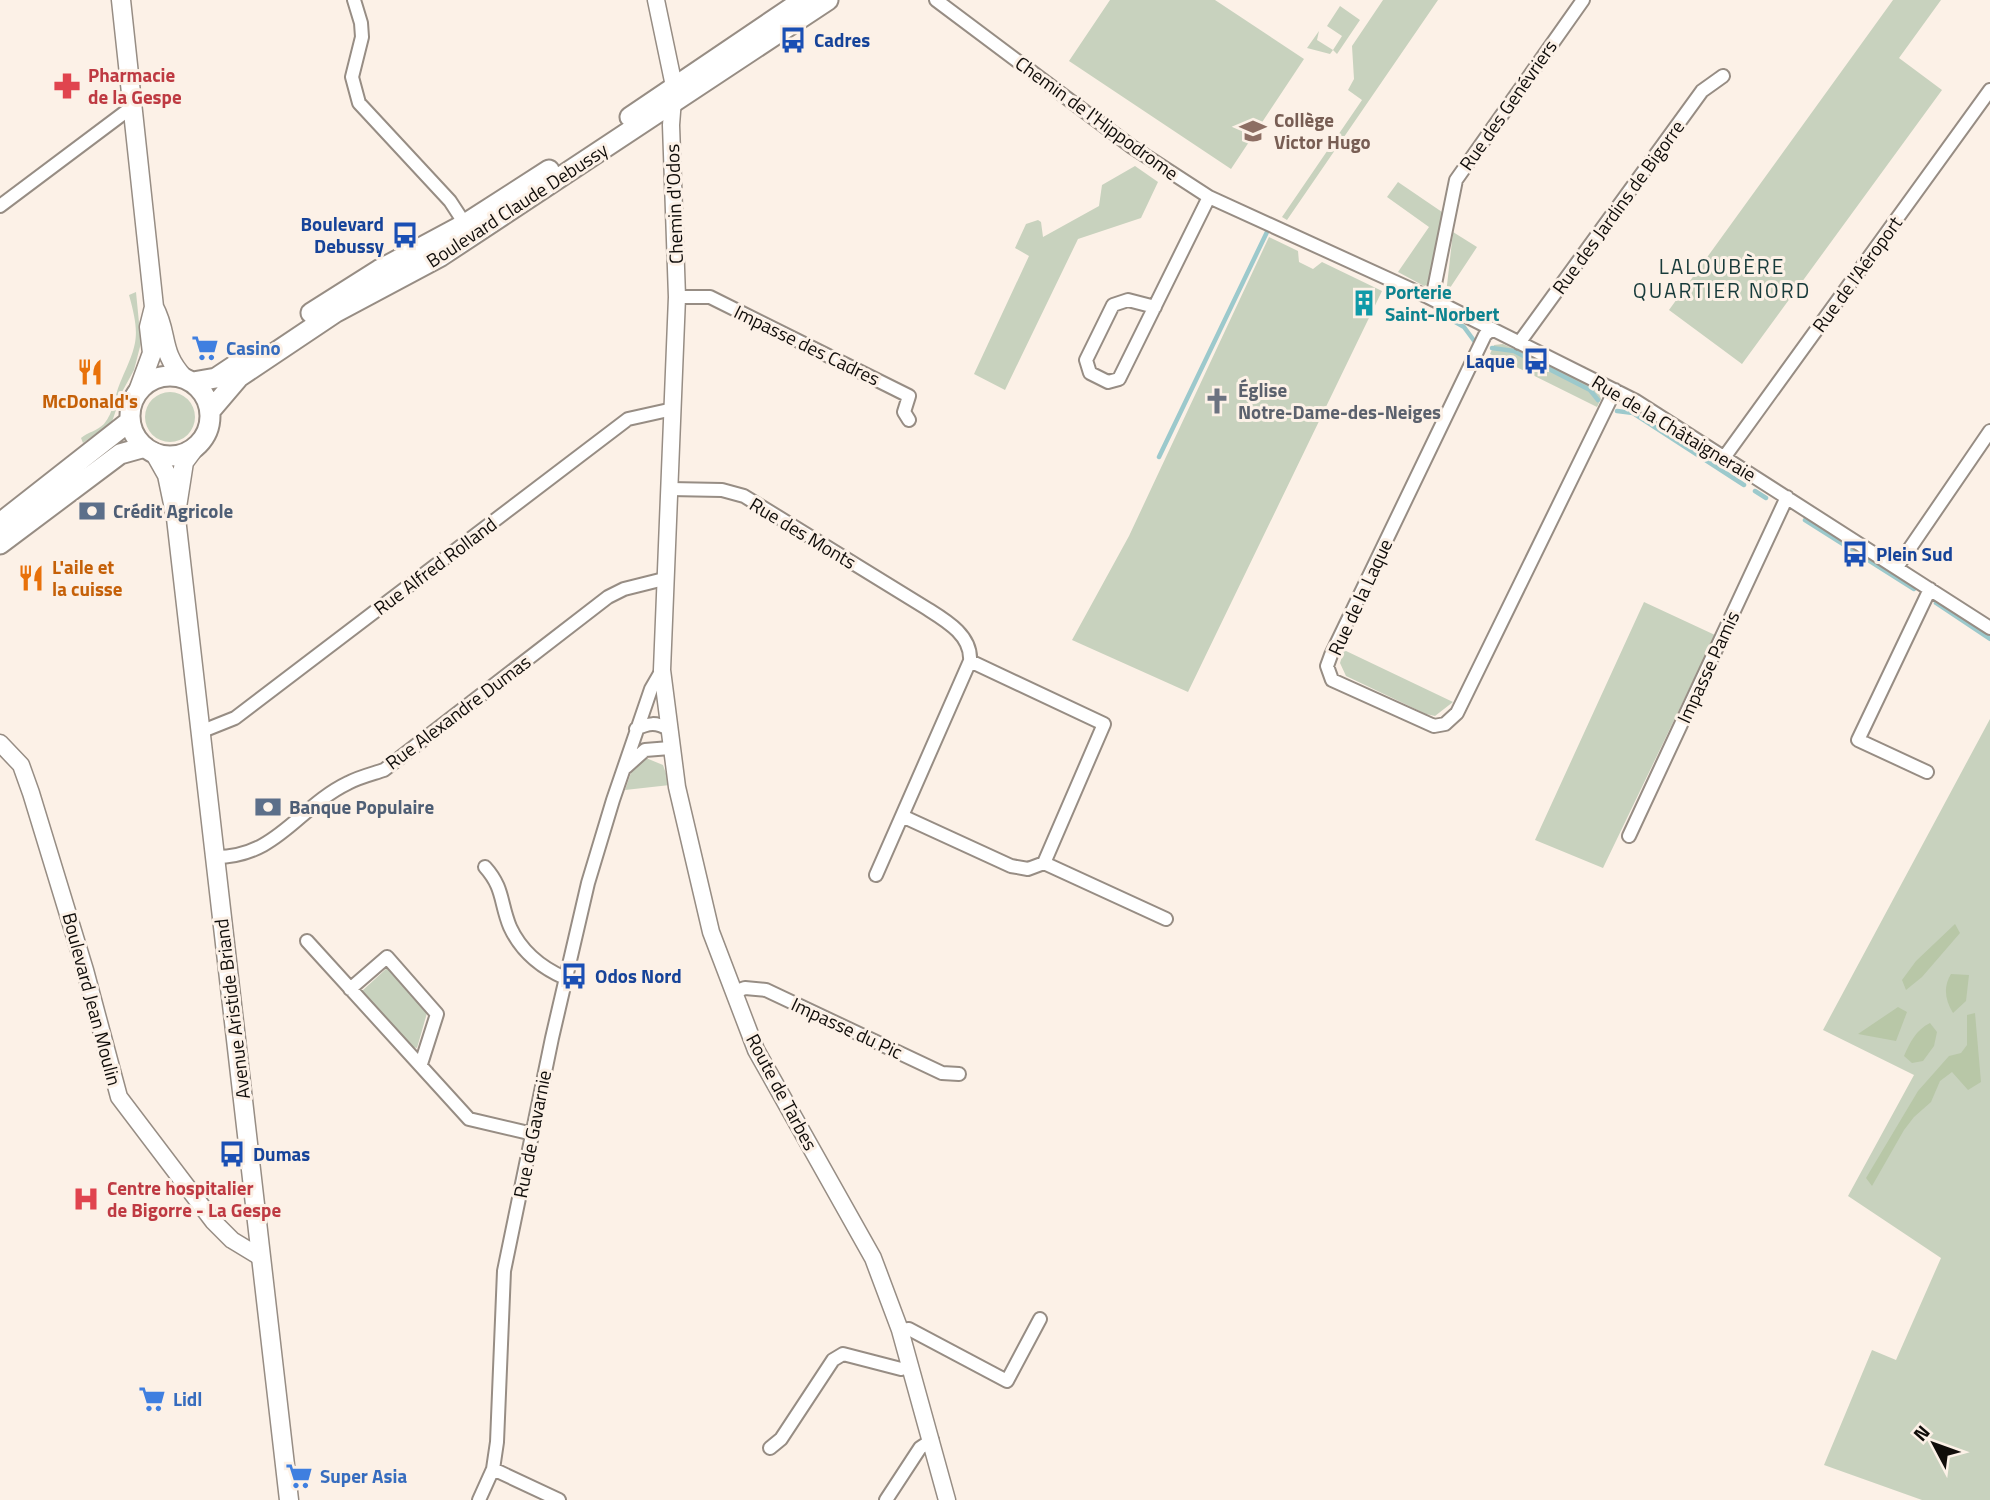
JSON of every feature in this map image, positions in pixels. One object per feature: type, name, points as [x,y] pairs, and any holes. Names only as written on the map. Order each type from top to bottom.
[{"type":"main road","points":[[0,544],[120,454],[150,450],[174,455],[196,446],[209,424],[207,400],[166,354],[161,321],[154,307],[121,0]]},
{"type":"main road","name":"Boulevard Claude Debussy","points":[[210,411],[239,377],[336,312],[442,256],[674,95],[803,0]]},
{"type":"main road","name":"Boulevard Claude Debussy","points":[[188,380],[216,378],[379,270],[465,224],[828,0]]},
{"type":"main road","points":[[150,450],[133,431],[130,421],[131,409],[152,353],[149,327],[154,307]]},
{"type":"main road","points":[[138,391],[163,375],[188,380]]},
{"type":"main road","points":[[0,523],[130,421]]},
{"type":"main road","name":"Avenue Aristide Briand","points":[[176,518],[181,472],[184,462],[196,446]]},
{"type":"main road","name":"Avenue Aristide Briand","points":[[150,450],[167,475],[176,518],[289,1500]]},
{"type":"street","points":[[354,0],[362,37],[352,77],[359,103],[450,201],[465,224]]},
{"type":"street","name":"Chemin d'Odos","points":[[656,0],[674,95],[671,125],[677,298],[664,579]]},
{"type":"street","name":"Chemin de l'Hippodrome","points":[[936,0],[1132,147],[1209,197],[1266,222]]},
{"type":"street","name":"Rue des Genévriers","points":[[1432,299],[1456,180],[1583,0]]},
{"type":"street","name":"Rue des Jardins de Bigorre","points":[[1519,343],[1702,91],[1723,76]]},
{"type":"street","name":"Rue de l'Aéroport","points":[[1723,459],[1990,90]]},
{"type":"street","points":[[0,206],[132,107]]},
{"type":"street","points":[[1155,307],[1128,300],[1113,305],[1086,360],[1090,373],[1108,382],[1119,379],[1155,307],[1209,197]]},
{"type":"street","name":"Rue de la Châtaigneraie","points":[[1266,222],[1432,299],[1615,390],[1990,628]]},
{"type":"street","name":"Impasse des Cadres","points":[[677,298],[710,297],[909,396],[904,412],[909,420]]},
{"type":"street","name":"Rue de la Laque","points":[[1491,330],[1485,335],[1331,655],[1328,666],[1332,680],[1434,726],[1445,724],[1457,713],[1615,390]]},
{"type":"street","name":"Rue Alfred Rolland","points":[[200,732],[235,718],[628,419],[673,409]]},
{"type":"street","points":[[1897,567],[1990,431]]},
{"type":"street","name":"Rue des Monts","points":[[670,489],[722,490],[744,496],[926,608],[959,633],[971,652],[970,661]]},
{"type":"street","name":"Impasse Pamis","points":[[1629,836],[1787,497]]},
{"type":"street","name":"Route de Tarbes","points":[[664,579],[662,670],[670,748],[710,932],[756,1051],[873,1258],[900,1330],[947,1500]]},
{"type":"street","name":"Rue Alexandre Dumas","points":[[214,857],[238,858],[257,851],[347,783],[384,770],[608,597],[624,589],[664,579]]},
{"type":"street","points":[[1927,772],[1858,740],[1930,589]]},
{"type":"street","points":[[876,875],[970,661],[1104,724],[1044,863]]},
{"type":"street","name":"Rue de Gavarnie","points":[[479,1500],[493,1469],[497,1443],[504,1271],[565,978],[621,773],[650,689],[662,670]]},
{"type":"street","points":[[636,729],[648,724],[660,724],[668,729]]},
{"type":"street","name":"Boulevard Jean Moulin","points":[[0,743],[21,765],[31,793],[85,970],[118,1097],[213,1221],[232,1240],[260,1256]]},
{"type":"street","points":[[621,773],[634,757],[645,750],[670,748]]},
{"type":"street","points":[[902,816],[1010,866],[1028,869],[1044,863],[1166,919]]},
{"type":"street","points":[[485,867],[498,881],[510,927],[526,950],[547,970],[565,978]]},
{"type":"street","points":[[307,941],[469,1119],[533,1134]]},
{"type":"street","points":[[350,989],[387,957],[437,1014],[421,1064]]},
{"type":"street","name":"Impasse du Pic","points":[[734,992],[746,988],[766,990],[942,1073],[959,1074]]},
{"type":"street","points":[[900,1330],[909,1329],[1007,1381],[1040,1319]]},
{"type":"street","points":[[770,1448],[781,1439],[833,1360],[843,1354],[901,1369],[911,1366]]},
{"type":"street","points":[[886,1500],[920,1448],[932,1440]]},
{"type":"street","points":[[493,1469],[559,1500]]},
{"type":"green space","points":[[1110,0],[1215,0],[1304,59],[1231,169],[1069,61]]},
{"type":"green space","points":[[1383,0],[1438,0],[1287,220],[1282,217],[1362,100],[1348,90],[1354,79],[1352,46]]},
{"type":"green space","points":[[1893,0],[1941,0],[1899,58],[1942,90],[1742,364],[1669,310]]},
{"type":"green space","points":[[1340,6],[1360,20],[1337,54],[1333,50],[1342,36],[1327,26]]},
{"type":"green space","points":[[1319,31],[1317,40],[1333,50],[1330,54],[1307,48]]},
{"type":"green space","points":[[1135,166],[1158,182],[1141,218],[1078,239],[1005,390],[974,374],[1029,256],[1015,248],[1026,224],[1038,220],[1041,222],[1043,237],[1099,206],[1102,185]]},
{"type":"green space","points":[[1398,182],[1442,212],[1429,284],[1424,286],[1398,272],[1429,227],[1387,197]]},
{"type":"green space","points":[[1453,232],[1477,247],[1446,294]]},
{"type":"green space","points":[[1269,237],[1298,251],[1299,262],[1313,269],[1322,262],[1382,291],[1188,692],[1072,640],[1129,536]]},
{"type":"green space","points":[[136,292],[141,343],[134,370],[122,392],[112,422],[83,443],[81,438],[101,426],[107,419],[130,359],[136,331],[129,295]]},
{"type":"green space","points":[[1503,344],[1597,388],[1601,399],[1597,407],[1490,354],[1494,345]]},
{"type":"green space","points":[[170,392],[188,399],[195,417],[188,435],[170,442],[152,435],[145,417],[152,399]]},
{"type":"green space","points":[[1644,602],[1715,635],[1603,868],[1535,840]]},
{"type":"green space","points":[[1344,650],[1453,702],[1435,716],[1426,714],[1346,676],[1340,663]]},
{"type":"green space","points":[[1990,719],[1990,1500],[1922,1500],[1824,1465],[1872,1350],[1896,1360],[1941,1258],[1848,1196],[1914,1075],[1823,1030]]},
{"type":"green space","points":[[646,758],[663,765],[670,785],[625,790],[633,767]]},
{"type":"green space","points":[[1955,924],[1960,933],[1922,977],[1906,990],[1902,980],[1916,961]]},
{"type":"green space","points":[[387,968],[427,1013],[417,1048],[413,1047],[362,991]]},
{"type":"green space","points":[[1951,974],[1969,975],[1966,1001],[1953,1013],[1946,993]]},
{"type":"green space","points":[[1898,1007],[1907,1012],[1896,1041],[1858,1034]]},
{"type":"green space","points":[[1975,1013],[1981,1082],[1968,1090],[1952,1072],[1940,1081],[1931,1102],[1904,1130],[1872,1186],[1866,1178],[1918,1091],[1949,1056],[1961,1053],[1967,1045],[1967,1015]]},
{"type":"green space","points":[[1930,1023],[1937,1032],[1934,1046],[1923,1061],[1912,1063],[1904,1056],[1906,1051],[1917,1033]]},
{"type":"waterway","points":[[1159,457],[1267,232]]},
{"type":"waterway","points":[[1436,311],[1464,327],[1475,342]]},
{"type":"waterway","points":[[1492,348],[1514,351],[1590,390],[1598,400]]},
{"type":"waterway","points":[[1617,411],[1633,413],[1744,485]]},
{"type":"waterway","points":[[1755,491],[1766,498]]},
{"type":"waterway","points":[[1805,520],[1914,589]]},
{"type":"waterway","points":[[1936,603],[1990,639]]},
{"type":"place","name":"Cadres","points":[[793,40]]},
{"type":"place","name":"Pharmacie de la Gespe","points":[[67,86]]},
{"type":"place","name":"Collège Victor Hugo","points":[[1253,131]]},
{"type":"place","name":"Boulevard Debussy","points":[[405,235]]},
{"type":"place","name":"Porterie Saint-Norbert","points":[[1364,303]]},
{"type":"place","name":"Casino","points":[[205,348]]},
{"type":"place","name":"Laque","points":[[1536,361]]},
{"type":"place","name":"McDonald's","points":[[90,372]]},
{"type":"place","name":"Église Notre-Dame-des-Neiges","points":[[1217,401]]},
{"type":"place","name":"Crédit Agricole","points":[[92,511]]},
{"type":"place","name":"Plein Sud","points":[[1855,554]]},
{"type":"place","name":"L'aile et la cuisse","points":[[31,578]]},
{"type":"place","name":"Banque Populaire","points":[[268,807]]},
{"type":"place","name":"Odos Nord","points":[[574,976]]},
{"type":"place","name":"Dumas","points":[[232,1154]]},
{"type":"place","name":"Centre hospitalier de Bigorre - La Gespe","points":[[86,1199]]},
{"type":"place","name":"Lidl","points":[[152,1399]]},
{"type":"place","name":"Super Asia","points":[[299,1476]]},
{"type":"district","name":"LALOUBÈRE QUARTIER NORD","points":[[1722,279]]}]
